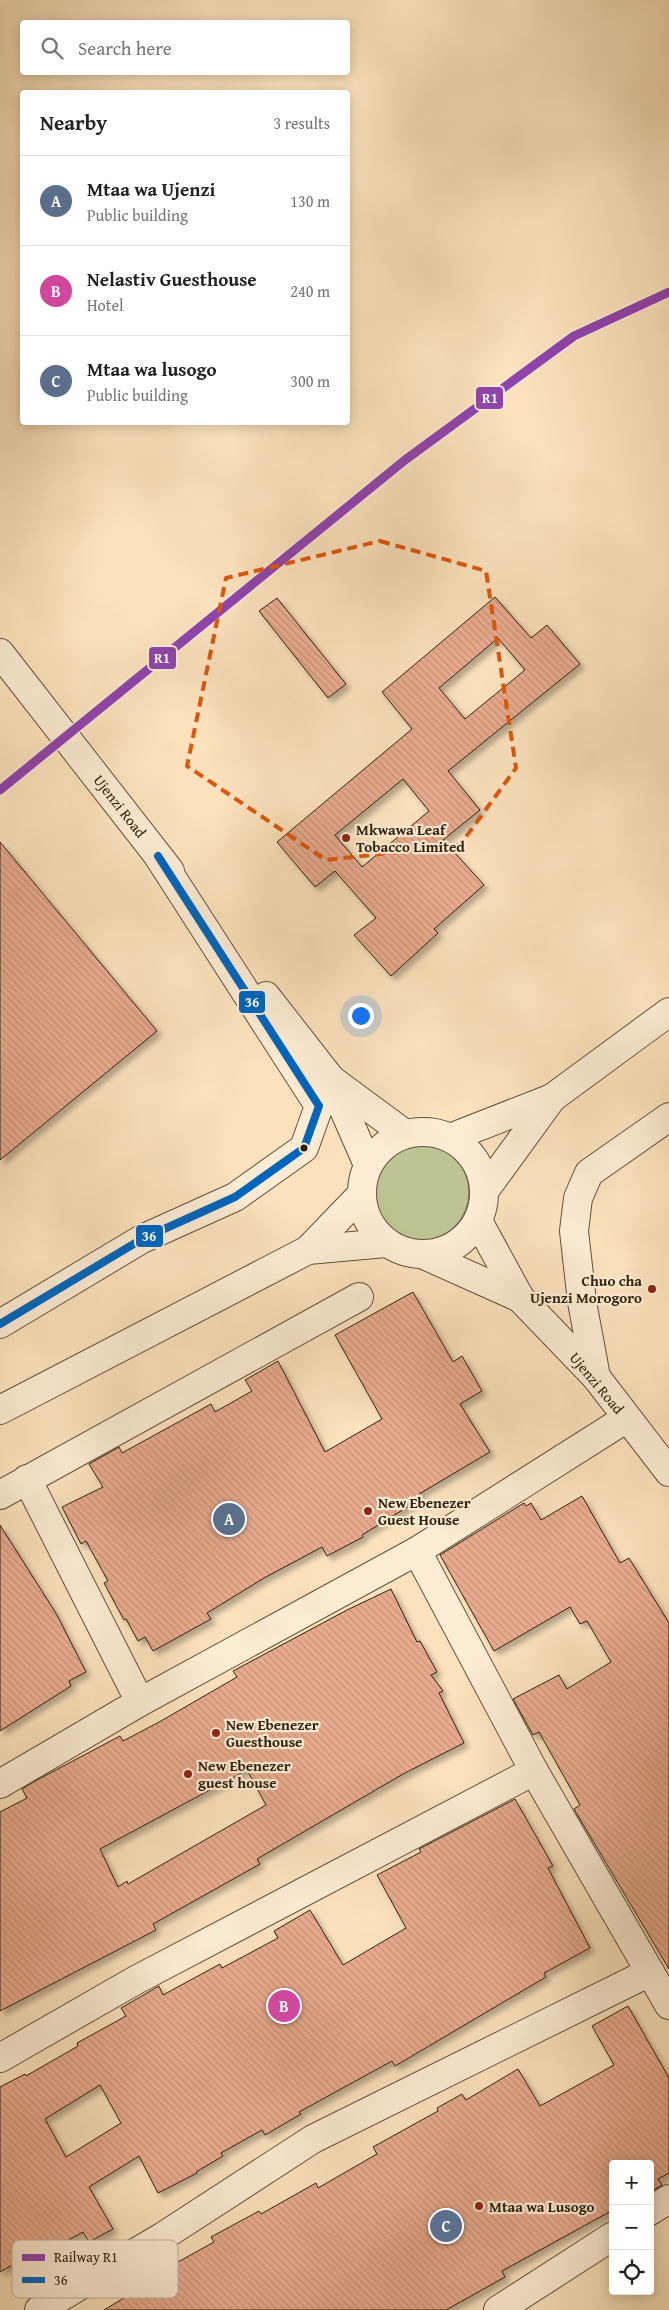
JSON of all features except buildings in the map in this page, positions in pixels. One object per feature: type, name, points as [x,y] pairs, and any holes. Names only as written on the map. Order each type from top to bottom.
[{"type":"street","name":"Ujenzi Road","points":[[0,653],[330,1078]]},
{"type":"street","points":[[0,1324],[142,1239],[235,1197],[304,1148],[319,1106],[158,856]]},
{"type":"street","points":[[450,1138],[552,1098],[669,1012]]},
{"type":"street","points":[[330,1078],[405,1134]]},
{"type":"street","points":[[330,1078],[368,1164]]},
{"type":"street","points":[[485,1190],[552,1098]]},
{"type":"street","points":[[596,1377],[582,1302],[574,1231],[578,1198],[590,1173],[669,1117]]},
{"type":"street","points":[[428,1132],[450,1138],[464,1147],[475,1160],[481,1174],[485,1190],[478,1222],[468,1235],[456,1245],[441,1252],[424,1254],[405,1252],[386,1243],[373,1230],[364,1214],[361,1195],[362,1179],[368,1164],[384,1146],[405,1134],[428,1132]]},
{"type":"street","points":[[0,1410],[308,1250],[361,1195]]},
{"type":"street","points":[[478,1222],[520,1298]]},
{"type":"street","points":[[308,1250],[386,1243]]},
{"type":"street","points":[[424,1254],[520,1298]]},
{"type":"street","points":[[0,1495],[359,1297]]},
{"type":"street","name":"Ujenzi Road","points":[[520,1298],[596,1377],[669,1472]]},
{"type":"street","points":[[0,1784],[140,1702],[417,1551],[626,1418]]},
{"type":"street","points":[[27,1479],[140,1702]]},
{"type":"street","points":[[417,1551],[534,1771],[669,2005]]},
{"type":"street","points":[[0,2058],[136,1980],[534,1771]]},
{"type":"street","points":[[157,2240],[313,2139],[650,1972]]},
{"type":"street","points":[[654,2209],[669,2199]]},
{"type":"street","points":[[498,2310],[609,2239]]},
{"type":"street","points":[[39,2310],[59,2298]]},
{"type":"highlighted area","points":[[380,541],[486,571],[516,768],[460,845],[326,860],[187,766],[226,578]]},
{"type":"green space","points":[[420,1143],[439,1147],[454,1158],[465,1173],[469,1192],[465,1211],[454,1226],[439,1237],[420,1241],[401,1237],[386,1226],[375,1211],[371,1192],[375,1173],[386,1158],[401,1147]]},
{"type":"rail line","name":"R1","points":[[0,790],[405,460],[574,336],[669,292]]},
{"type":"transit line","name":"36","points":[[0,1324],[142,1239],[235,1197],[304,1148],[319,1106],[158,856]]},
{"type":"place","name":"Mkwawa Leaf Tobacco Limited","points":[[346,838]]},
{"type":"place","name":"Chuo cha Ujenzi Morogoro","points":[[652,1289]]},
{"type":"place","name":"New Ebenezer Guest House","points":[[368,1511]]},
{"type":"place","name":"Mtaa wa Ujenzi","points":[[229,1519]]},
{"type":"place","name":"New Ebenezer Guesthouse","points":[[216,1733]]},
{"type":"place","name":"New Ebenezer guest house","points":[[188,1774]]},
{"type":"place","name":"Nelastiv Guesthouse","points":[[284,2006]]},
{"type":"place","name":"Mtaa wa Lusogo","points":[[479,2206]]},
{"type":"place","name":"Mtaa wa lusogo","points":[[446,2226]]}]
